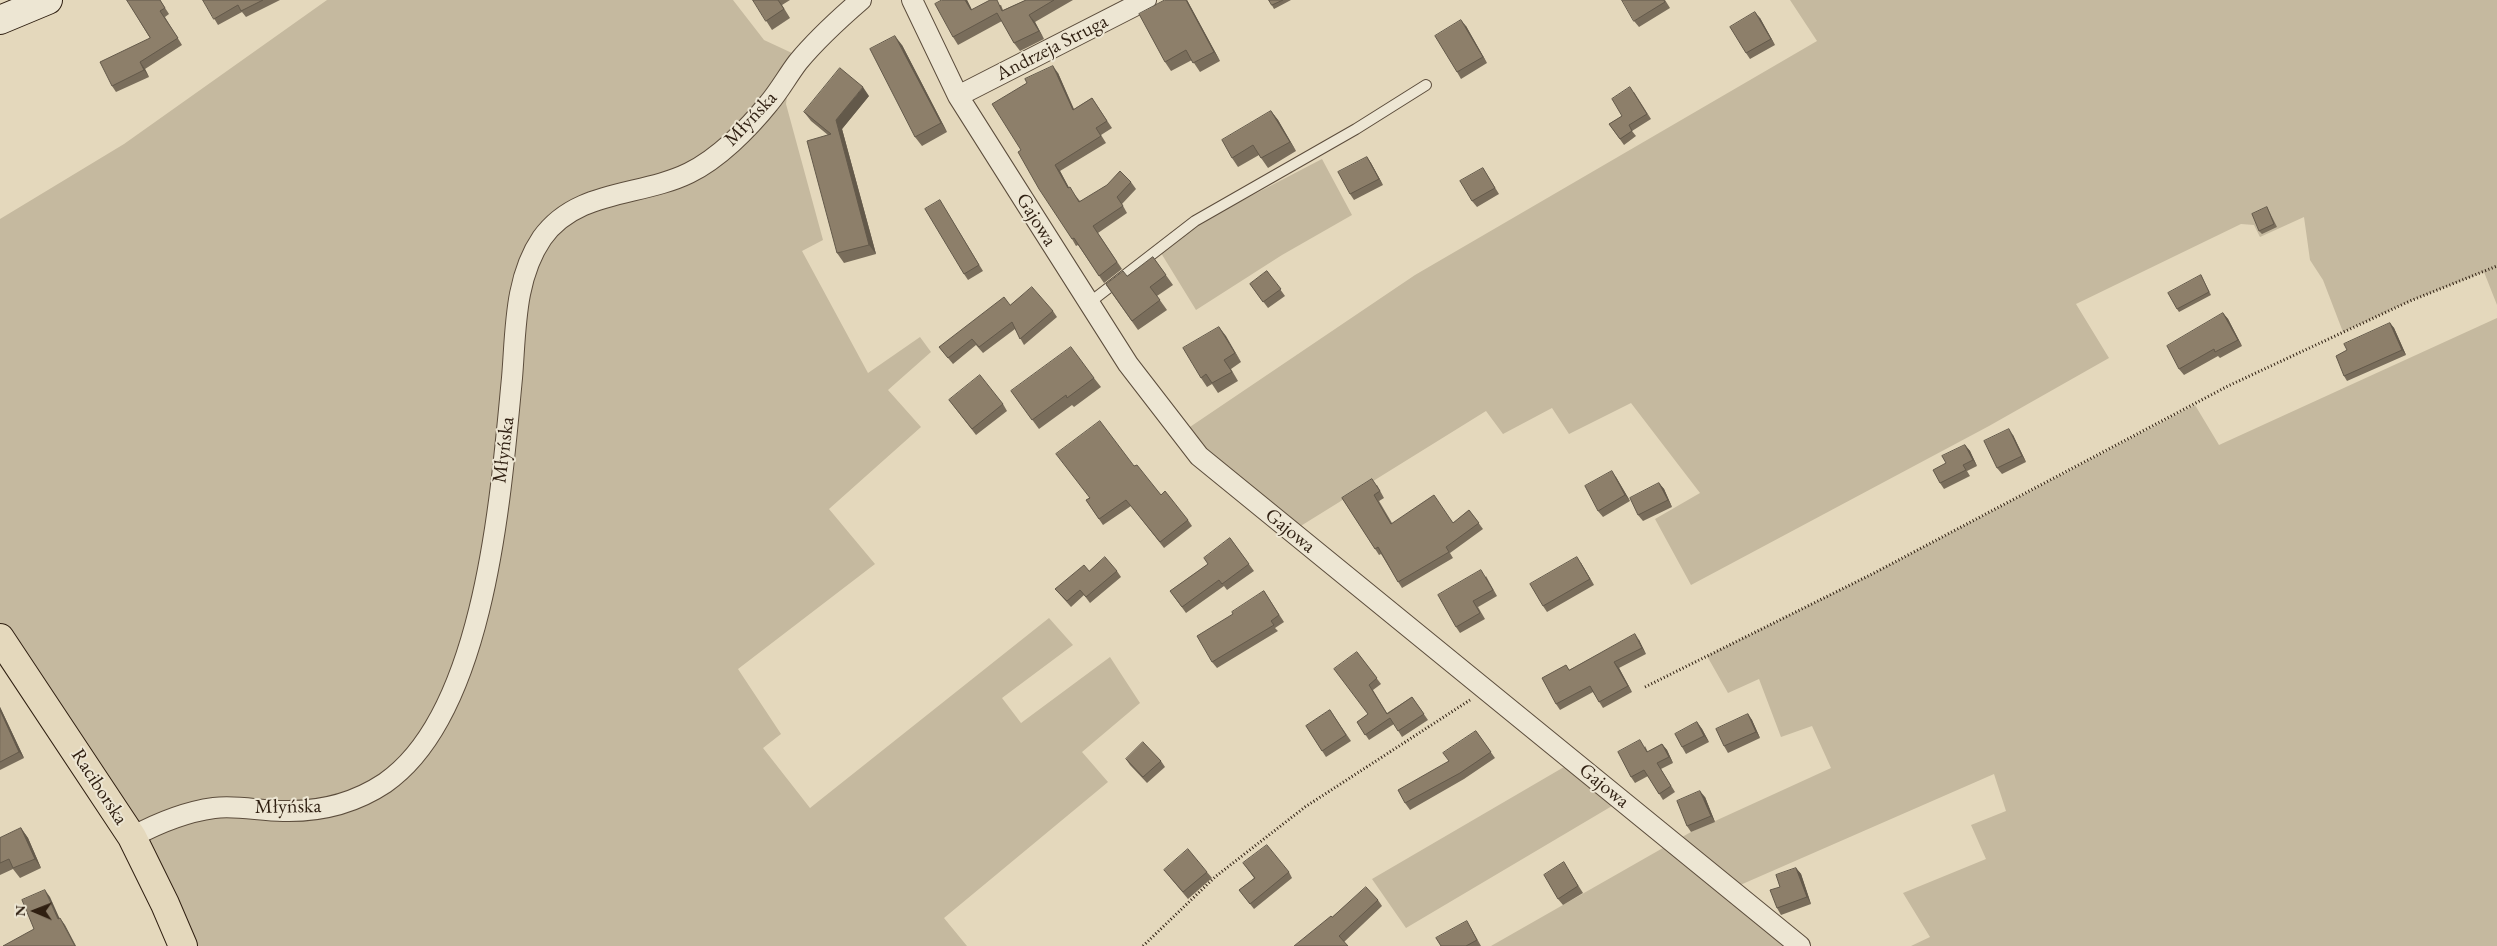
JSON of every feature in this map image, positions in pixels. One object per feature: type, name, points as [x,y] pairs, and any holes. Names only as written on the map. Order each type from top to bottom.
[{"type":"main road","name":"Raciborska","points":[[0,638],[132,837],[183,946]]},
{"type":"street","points":[[0,20],[48,0]]},
{"type":"street","name":"Młyńska","points":[[132,837],[156,824],[183,814],[217,808],[284,811],[318,809],[352,801],[387,781],[417,751],[444,713],[464,667],[487,575],[501,482],[518,300],[528,264],[543,237],[572,210],[602,198],[645,188],[689,173],[733,142],[770,103],[798,62],[832,26],[861,0]]},
{"type":"street","name":"Gajowa","points":[[912,0],[958,96],[1128,364],[1199,456],[1800,946]]},
{"type":"street","name":"Andrzeja Struga","points":[[958,96],[1146,0]]},
{"type":"lane","points":[[1089,303],[1195,221],[1356,129],[1426,85]]},
{"type":"path","points":[[1645,687],[1874,573],[2228,386],[2410,301],[2497,266]]},
{"type":"path","points":[[1143,946],[1215,877],[1305,806],[1485,690]]},
{"type":"shaded area","points":[[327,0],[733,0],[764,40],[792,53],[786,104],[823,240],[802,251],[868,373],[920,337],[931,352],[888,390],[921,427],[829,509],[875,564],[738,669],[781,734],[763,748],[810,808],[1049,618],[1073,645],[1002,698],[1021,723],[1110,657],[1140,703],[1082,752],[1108,782],[944,918],[967,946],[180,946],[0,638],[0,219],[124,144]]},
{"type":"shaded area","points":[[1790,0],[2497,0],[2497,305],[2484,272],[2410,301],[2343,332],[2323,280],[2310,260],[2304,217],[2260,237],[2254,225],[2241,224],[2076,304],[2109,358],[1989,426],[1691,585],[1655,519],[1700,493],[1631,403],[1569,434],[1552,408],[1503,434],[1486,411],[1291,532],[1181,433],[1415,275],[1817,41]]},
{"type":"shaded area","points":[[1322,159],[1352,215],[1282,255],[1196,310],[1161,253],[1199,223]]},
{"type":"shaded area","points":[[2497,318],[2497,946],[1911,946],[1930,937],[1903,893],[1986,859],[1971,825],[2006,811],[1994,774],[1731,889],[1800,946],[1491,946],[1691,832],[1831,768],[1812,726],[1781,737],[1759,679],[1728,693],[1707,656],[1874,573],[2195,405],[2219,445]]},
{"type":"shaded area","points":[[1564,767],[1612,806],[1406,928],[1372,879]]},
{"type":"building","points":[[127,0],[160,0],[165,8],[160,11],[178,38],[140,62],[144,70],[112,86],[100,62],[150,38]]},
{"type":"building","points":[[203,0],[263,0],[241,11],[238,5],[214,19]]},
{"type":"building","points":[[753,0],[778,0],[784,9],[766,21]]},
{"type":"building","points":[[942,0],[965,0],[971,10],[990,0],[997,0],[1002,11],[1026,0],[1054,0],[1029,15],[1039,31],[1014,43],[997,13],[953,37],[935,4]]},
{"type":"building","points":[[1165,0],[1186,0],[1214,52],[1193,63],[1186,50],[1165,62],[1139,14]]},
{"type":"building","points":[[1269,0],[1283,0],[1272,5]]},
{"type":"building","points":[[1622,0],[1664,0],[1665,2],[1634,21]]},
{"type":"building","points":[[1755,12],[1771,39],[1746,53],[1730,27]]},
{"type":"building","points":[[1461,20],[1483,57],[1457,72],[1435,36]]},
{"type":"building","points":[[895,36],[941,123],[915,137],[870,49]]},
{"type":"building","points":[[1053,66],[1073,110],[1092,98],[1107,121],[1096,128],[1101,136],[1055,165],[1068,188],[1070,187],[1079,202],[1107,185],[1120,171],[1131,182],[1117,197],[1123,206],[1093,226],[1117,262],[1099,276],[1039,189],[1018,152],[1021,150],[992,104],[1027,83],[1025,79]]},
{"type":"building","points":[[840,68],[863,87],[836,120],[869,245],[837,253],[807,141],[831,134],[804,112]]},
{"type":"building","points":[[1630,87],[1647,114],[1629,125],[1632,131],[1620,139],[1609,124],[1622,116],[1612,99]]},
{"type":"building","points":[[1271,111],[1290,142],[1261,158],[1253,145],[1232,158],[1222,140]]},
{"type":"building","points":[[1367,157],[1379,179],[1350,194],[1338,172]]},
{"type":"building","points":[[1483,168],[1495,188],[1472,201],[1460,181]]},
{"type":"building","points":[[940,200],[979,265],[964,274],[925,209]]},
{"type":"building","points":[[2267,207],[2274,224],[2259,231],[2252,214]]},
{"type":"building","points":[[1153,257],[1166,275],[1150,287],[1160,300],[1132,321],[1106,284],[1123,271],[1127,276]]},
{"type":"building","points":[[1267,271],[1281,289],[1263,302],[1250,284]]},
{"type":"building","points":[[2201,275],[2209,292],[2177,309],[2168,293]]},
{"type":"building","points":[[1032,287],[1053,311],[1020,339],[1012,322],[979,347],[972,339],[948,358],[939,347],[1004,297],[1010,305]]},
{"type":"building","points":[[2223,313],[2238,340],[2215,352],[2214,349],[2179,369],[2167,346]]},
{"type":"building","points":[[2390,323],[2402,350],[2344,376],[2336,356],[2347,350],[2344,344]]},
{"type":"building","points":[[1219,327],[1235,353],[1224,360],[1232,372],[1212,383],[1206,374],[1201,378],[1183,348]]},
{"type":"building","points":[[1071,347],[1094,378],[1067,398],[1066,395],[1032,420],[1011,391]]},
{"type":"building","points":[[980,375],[1003,404],[972,429],[949,400]]},
{"type":"building","points":[[1100,421],[1134,466],[1137,465],[1161,495],[1165,491],[1188,520],[1160,542],[1126,500],[1099,519],[1086,500],[1090,498],[1056,454]]},
{"type":"building","points":[[2009,429],[2022,456],[1997,468],[1984,441]]},
{"type":"building","points":[[1965,445],[1973,460],[1963,465],[1966,470],[1940,483],[1933,470],[1946,463],[1942,456]]},
{"type":"building","points":[[1612,471],[1625,495],[1598,511],[1585,486]]},
{"type":"building","points":[[1372,479],[1380,491],[1374,495],[1391,524],[1434,495],[1453,523],[1469,510],[1479,523],[1446,547],[1449,552],[1398,582],[1378,547],[1375,549],[1342,498]]},
{"type":"building","points":[[1659,483],[1668,500],[1638,515],[1630,498]]},
{"type":"building","points":[[1230,538],[1249,564],[1222,584],[1219,580],[1182,607],[1170,591],[1208,564],[1204,558]]},
{"type":"building","points":[[1105,557],[1117,571],[1086,597],[1080,590],[1067,601],[1055,589],[1084,565],[1089,571]]},
{"type":"building","points":[[1577,557],[1590,579],[1543,606],[1530,584]]},
{"type":"building","points":[[1481,570],[1493,590],[1473,601],[1480,613],[1456,627],[1438,595]]},
{"type":"building","points":[[1264,591],[1279,615],[1271,621],[1274,625],[1212,662],[1197,636],[1233,614],[1232,612]]},
{"type":"building","points":[[1635,634],[1642,648],[1614,662],[1628,686],[1599,702],[1590,686],[1556,704],[1542,678],[1566,665],[1569,670]]},
{"type":"building","points":[[1357,652],[1377,678],[1369,685],[1387,714],[1412,697],[1424,714],[1398,731],[1390,718],[1365,735],[1357,722],[1368,714],[1334,669]]},
{"type":"building","points":[[0,710],[19,752],[0,762]]},
{"type":"building","points":[[1330,710],[1346,735],[1322,751],[1306,726]]},
{"type":"building","points":[[1748,714],[1756,732],[1724,746],[1716,729]]},
{"type":"building","points":[[1697,722],[1704,736],[1682,747],[1675,734]]},
{"type":"building","points":[[1476,731],[1491,752],[1460,773],[1405,803],[1398,790],[1449,761],[1443,753]]},
{"type":"building","points":[[1640,740],[1647,752],[1662,744],[1669,757],[1657,763],[1671,786],[1659,794],[1644,770],[1631,777],[1618,752]]},
{"type":"building","points":[[1143,742],[1161,761],[1143,777],[1126,759]]},
{"type":"building","points":[[1700,791],[1711,816],[1687,826],[1677,801]]},
{"type":"building","points":[[21,828],[35,859],[13,868],[9,859],[0,863],[0,838]]},
{"type":"building","points":[[1267,845],[1289,872],[1250,904],[1239,890],[1255,878],[1243,863]]},
{"type":"building","points":[[1188,849],[1207,872],[1183,892],[1164,870]]},
{"type":"building","points":[[1564,862],[1578,886],[1558,899],[1544,875]]},
{"type":"building","points":[[1796,868],[1807,897],[1777,908],[1770,890],[1780,887],[1776,875]]},
{"type":"building","points":[[1366,887],[1378,900],[1339,936],[1348,946],[1294,946],[1332,917]]},
{"type":"building","points":[[45,890],[58,919],[60,918],[75,946],[3,946],[34,929],[22,900]]},
{"type":"building","points":[[1467,921],[1477,940],[1466,946],[1441,946],[1436,938]]}]
